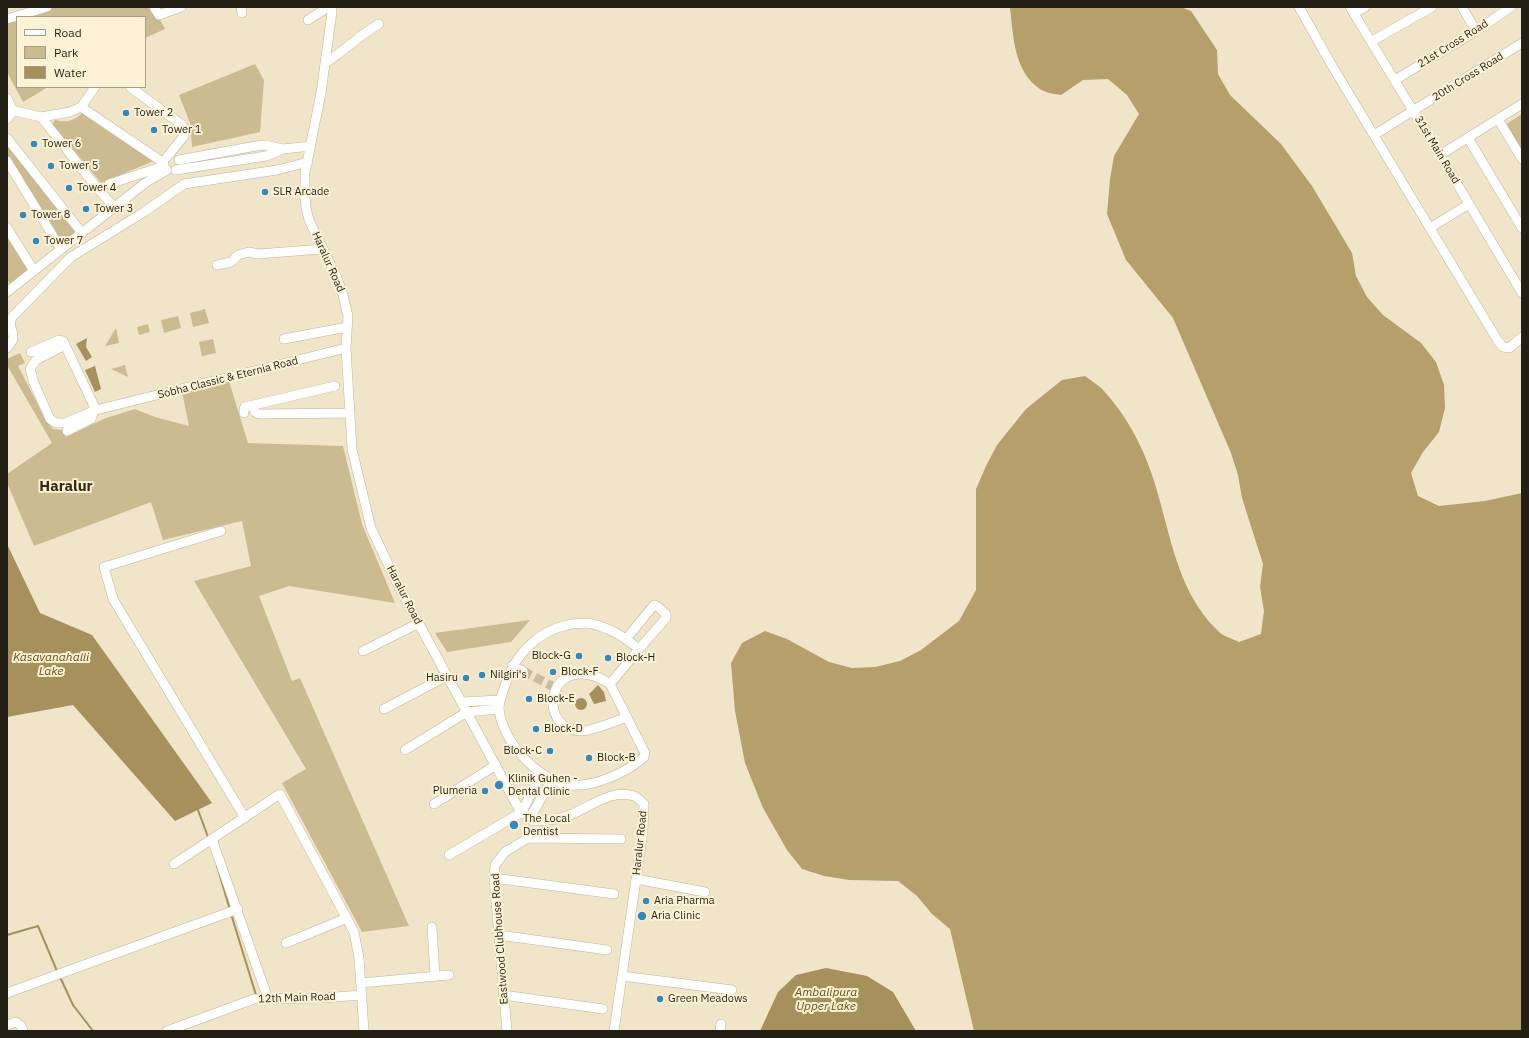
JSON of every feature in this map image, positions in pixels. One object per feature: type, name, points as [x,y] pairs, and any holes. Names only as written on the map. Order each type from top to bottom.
[{"type":"street","points":[[17,16],[47,7]]},
{"type":"street","points":[[154,7],[160,15],[181,7]]},
{"type":"street","points":[[308,20],[328,7]]},
{"type":"street","name":"Haralur Road","points":[[331,7],[321,93],[305,173],[306,208],[322,249],[337,278],[348,316],[346,348],[352,449],[371,528],[398,585],[518,808],[533,821],[552,821],[571,815],[592,804],[618,794],[635,796],[644,804],[643,832],[614,1031]]},
{"type":"street","points":[[1299,7],[1331,64],[1498,341],[1503,347],[1509,348],[1522,337]]},
{"type":"street","points":[[1352,10],[1365,7]]},
{"type":"street","points":[[1372,41],[1432,7]]},
{"type":"street","points":[[1462,7],[1476,30]]},
{"type":"street","name":"21st Cross Road","points":[[1395,80],[1511,7]]},
{"type":"street","name":"31st Main Road","points":[[1352,10],[1372,41],[1522,294]]},
{"type":"street","points":[[325,63],[347,48],[366,31],[378,24]]},
{"type":"street","name":"20th Cross Road","points":[[1374,135],[1522,44]]},
{"type":"street","points":[[10,110],[41,117],[70,112],[81,107],[94,88]]},
{"type":"street","points":[[109,184],[165,164],[184,136],[185,130],[182,125],[131,88]]},
{"type":"street","points":[[7,98],[10,110],[7,119]]},
{"type":"street","points":[[1440,155],[1522,104]]},
{"type":"street","points":[[81,107],[165,164],[172,171],[266,156],[283,148]]},
{"type":"street","points":[[41,117],[98,190],[114,207]]},
{"type":"street","points":[[1498,119],[1522,159]]},
{"type":"street","points":[[7,138],[82,232]]},
{"type":"street","points":[[1468,138],[1522,228]]},
{"type":"street","points":[[179,160],[256,146],[266,145],[283,148],[311,146]]},
{"type":"street","points":[[8,289],[34,271],[61,248],[145,183],[173,155],[179,160]]},
{"type":"street","points":[[176,170],[180,164],[179,160]]},
{"type":"street","points":[[7,161],[61,248]]},
{"type":"street","points":[[7,348],[13,340],[14,335],[10,321],[13,316],[71,257],[144,212],[184,184],[277,170],[308,162]]},
{"type":"street","points":[[1430,228],[1469,204]]},
{"type":"street","points":[[7,228],[34,271]]},
{"type":"street","points":[[217,265],[231,262],[237,256],[249,252],[258,254],[322,249]]},
{"type":"street","points":[[284,339],[347,327]]},
{"type":"street","points":[[31,352],[59,340],[63,341],[65,345],[95,411],[91,419],[67,431]]},
{"type":"street","name":"Sobha Classic & Eternia Road","points":[[65,345],[36,360],[30,369],[34,383],[50,419],[53,422],[65,423],[109,407],[346,348]]},
{"type":"street","points":[[244,413],[244,408],[253,405],[335,386]]},
{"type":"street","points":[[253,405],[255,412],[259,414],[350,413]]},
{"type":"street","points":[[221,531],[104,567],[113,599],[245,818]]},
{"type":"street","points":[[610,684],[666,618],[666,614],[654,605],[626,639]]},
{"type":"street","points":[[363,651],[419,623]]},
{"type":"street","points":[[627,717],[581,731],[572,729],[563,724],[555,714],[552,704],[555,688],[562,679],[572,675],[585,674],[594,676],[610,684],[627,717],[644,752],[644,757],[638,762],[612,776],[596,782],[572,785],[552,779],[541,773],[521,756],[509,739],[500,704],[512,666],[526,648],[545,632],[567,625],[588,623],[604,627],[626,639],[639,649]]},
{"type":"street","points":[[512,666],[523,671]]},
{"type":"street","points":[[384,709],[447,676]]},
{"type":"street","points":[[462,702],[500,704]]},
{"type":"street","points":[[405,750],[467,712],[500,704]]},
{"type":"street","points":[[434,804],[496,765]]},
{"type":"street","points":[[449,855],[522,812],[541,773]]},
{"type":"street","points":[[530,818],[552,779]]},
{"type":"street","points":[[174,864],[280,794],[354,932],[358,945],[364,1031]]},
{"type":"street","name":"Eastwood Clubhouse Road","points":[[507,1031],[494,878],[495,865],[505,852],[528,838],[621,839]]},
{"type":"street","points":[[210,840],[233,911],[268,999]]},
{"type":"street","points":[[494,878],[614,894]]},
{"type":"street","points":[[636,879],[705,892]]},
{"type":"street","points":[[7,993],[233,911]]},
{"type":"street","points":[[286,943],[347,918]]},
{"type":"street","points":[[432,927],[435,976]]},
{"type":"street","points":[[499,935],[607,950]]},
{"type":"street","points":[[361,983],[449,975]]},
{"type":"street","points":[[622,976],[732,990]]},
{"type":"street","points":[[503,994],[603,1009]]},
{"type":"street","name":"12th Main Road","points":[[167,1031],[254,999],[322,998],[362,995]]},
{"type":"street","points":[[7,1025],[16,1022],[21,1026],[23,1031]]},
{"type":"green space","points":[[55,7],[153,7],[165,29],[146,38],[146,16],[29,16]]},
{"type":"green space","points":[[16,20],[16,88],[46,88],[23,102],[7,72],[7,23]]},
{"type":"green space","points":[[255,64],[264,80],[260,132],[192,147],[190,123],[179,95]]},
{"type":"green space","points":[[83,112],[156,160],[101,183],[52,124],[55,120],[67,121],[74,119]]},
{"type":"green space","points":[[1522,114],[1522,152],[1505,125]]},
{"type":"green space","points":[[7,143],[80,232],[61,247],[7,159]]},
{"type":"green space","points":[[7,230],[32,270],[11,287],[7,279]]},
{"type":"green space","points":[[205,309],[209,323],[193,327],[190,313]]},
{"type":"green space","points":[[178,316],[181,328],[164,333],[161,320]]},
{"type":"green space","points":[[148,324],[150,332],[139,335],[137,327]]},
{"type":"green space","points":[[116,328],[119,343],[105,346]]},
{"type":"green space","points":[[213,339],[216,353],[202,356],[199,342]]},
{"type":"green space","points":[[20,353],[25,363],[18,366],[47,422],[53,429],[63,430],[66,437],[106,418],[135,409],[155,417],[189,426],[182,392],[229,381],[248,443],[343,446],[362,524],[395,603],[289,586],[259,596],[292,681],[300,678],[409,926],[362,932],[282,783],[306,769],[194,581],[251,566],[242,521],[163,540],[151,502],[34,546],[7,483],[7,474],[52,443],[7,365],[7,359]]},
{"type":"green space","points":[[125,365],[128,377],[111,369]]},
{"type":"green space","points":[[530,620],[511,642],[447,652],[435,633]]},
{"type":"shaded area","points":[[1010,7],[1181,7],[1191,11],[1217,50],[1218,74],[1230,95],[1281,144],[1312,186],[1352,253],[1356,276],[1367,297],[1383,315],[1421,343],[1436,362],[1444,385],[1445,408],[1439,432],[1423,452],[1411,473],[1418,496],[1439,506],[1485,501],[1522,493],[1522,1031],[974,1031],[950,929],[932,914],[917,896],[898,881],[849,880],[824,876],[802,869],[787,850],[763,808],[745,763],[735,711],[731,663],[742,643],[765,631],[787,639],[829,662],[852,668],[875,667],[900,661],[921,650],[959,621],[976,590],[976,489],[997,445],[1026,409],[1062,380],[1085,376],[1104,391],[1112,400],[1132,429],[1151,472],[1182,576],[1203,614],[1220,633],[1239,642],[1261,634],[1264,611],[1260,587],[1263,564],[1242,498],[1238,475],[1231,453],[1173,318],[1126,260],[1107,214],[1110,179],[1114,156],[1139,114],[1127,95],[1108,79],[1083,80],[1061,95],[1040,89],[1031,82],[1020,63],[1016,52]]},
{"type":"water","points":[[87,338],[86,347],[92,357],[86,361],[76,344]]},
{"type":"water","points":[[95,366],[101,389],[95,392],[85,370]]},
{"type":"water","name":"Kasavanahalli Lake","points":[[7,544],[40,613],[92,635],[212,803],[175,821],[73,705],[7,717]]},
{"type":"water","points":[[598,685],[604,692],[606,701],[594,704],[589,694]]},
{"type":"water","points":[[579,698],[583,698],[587,704],[583,710],[579,710],[575,706],[575,702]]},
{"type":"water","name":"Ambalipura Upper Lake","points":[[826,968],[867,976],[893,992],[916,1031],[760,1031],[778,992],[796,975]]},
{"type":"waterway","points":[[198,810],[208,837]]},
{"type":"waterway","points":[[217,866],[230,910]]},
{"type":"waterway","points":[[231,914],[256,995]]},
{"type":"waterway","points":[[7,935],[38,926],[57,971]]},
{"type":"waterway","points":[[60,977],[73,1005],[93,1031]]},
{"type":"tunnel","points":[[523,671],[554,687]]},
{"type":"place","name":"Tower 2","points":[[126,113]]},
{"type":"place","name":"Tower 1","points":[[154,130]]},
{"type":"place","name":"Tower 6","points":[[34,144]]},
{"type":"place","name":"Tower 5","points":[[51,166]]},
{"type":"place","name":"Tower 4","points":[[69,188]]},
{"type":"place","name":"SLR Arcade","points":[[265,192]]},
{"type":"place","name":"Tower 3","points":[[86,209]]},
{"type":"place","name":"Tower 8","points":[[23,215]]},
{"type":"place","name":"Tower 7","points":[[36,241]]},
{"type":"place","name":"Block-G","points":[[579,656]]},
{"type":"place","name":"Block-H","points":[[608,658]]},
{"type":"place","name":"Block-F","points":[[553,672]]},
{"type":"place","name":"Nilgiri's","points":[[482,675]]},
{"type":"place","name":"Hasiru","points":[[466,678]]},
{"type":"place","name":"Block-E","points":[[529,699]]},
{"type":"place","name":"Block-D","points":[[536,729]]},
{"type":"place","name":"Block-C","points":[[550,751]]},
{"type":"place","name":"Block-B","points":[[589,758]]},
{"type":"place","name":"Klinik Guhen - Dental Clinic","points":[[499,785]]},
{"type":"place","name":"Plumeria","points":[[485,791]]},
{"type":"place","name":"The Local Dentist","points":[[514,825]]},
{"type":"place","name":"Aria Pharma","points":[[646,901]]},
{"type":"place","name":"Aria Clinic","points":[[642,916]]},
{"type":"place","name":"Green Meadows","points":[[660,999]]},
{"type":"district","name":"Haralur","points":[[66,487]]}]
